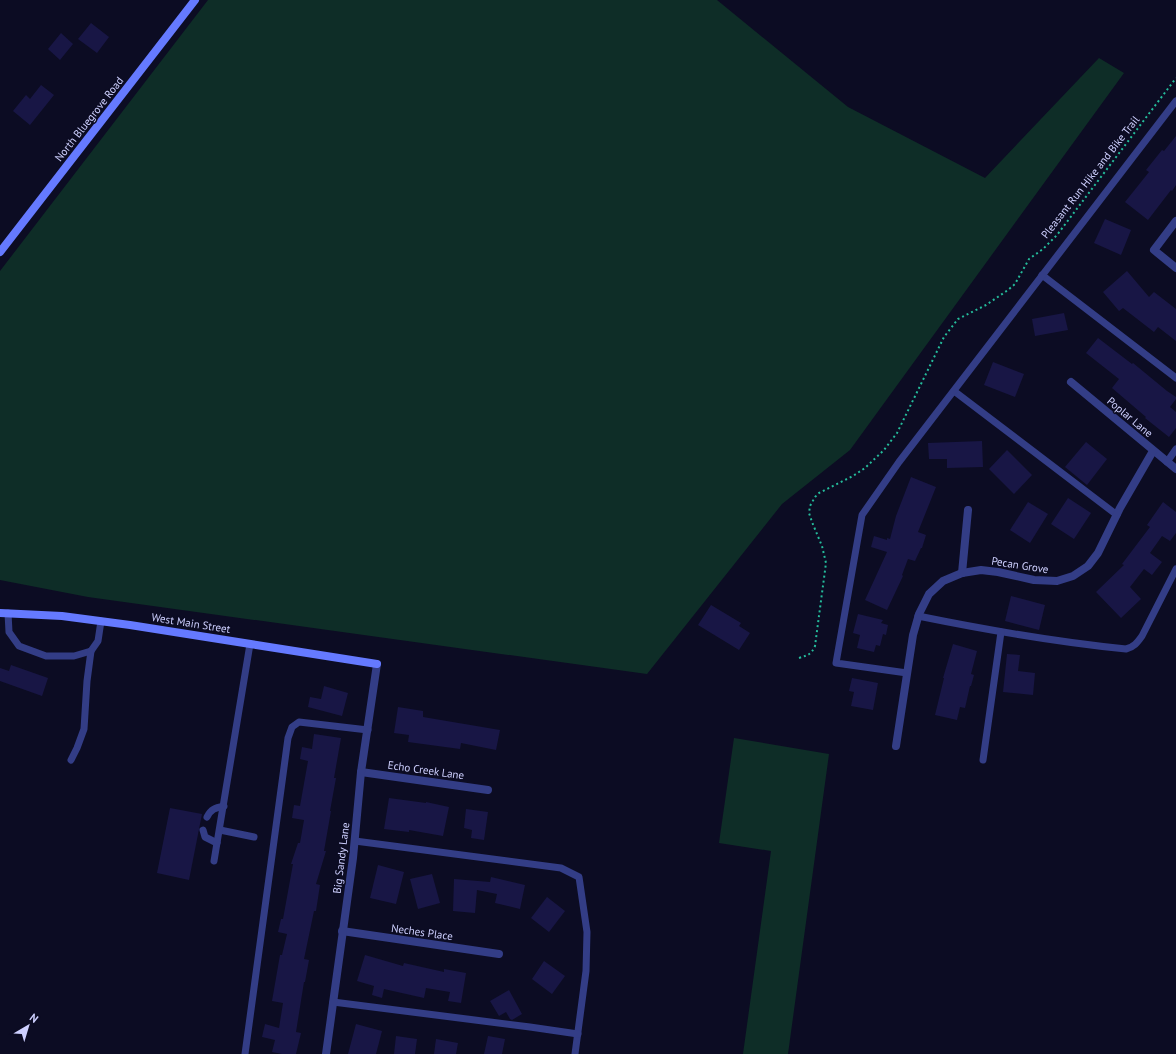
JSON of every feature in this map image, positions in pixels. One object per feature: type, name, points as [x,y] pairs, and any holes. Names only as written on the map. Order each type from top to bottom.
[{"type":"street","name":"North Bluegrove Road","points":[[0,252],[195,0]]},
{"type":"street","points":[[1176,221],[1154,250],[1176,268]]},
{"type":"street","name":"Poplar Lane","points":[[1071,382],[1176,469]]},
{"type":"street","name":"Pecan Grove","points":[[896,746],[913,635],[918,616],[929,594],[943,581],[962,573],[981,570],[1034,580],[1057,581],[1073,576],[1088,566],[1098,553],[1116,515],[1153,451]]},
{"type":"street","points":[[962,573],[968,510]]},
{"type":"street","name":"West Main Street","points":[[4,613],[62,616],[101,621],[377,664]]},
{"type":"street","name":"Big Sandy Lane","points":[[326,1054],[377,664]]},
{"type":"street","name":"Echo Creek Lane","points":[[362,772],[488,790]]},
{"type":"street","name":"Neches Place","points":[[342,931],[499,954]]},
{"type":"lane","points":[[907,673],[836,663],[862,514],[899,462],[1176,101]]},
{"type":"lane","points":[[1042,276],[1176,378]]},
{"type":"lane","points":[[954,391],[1116,515]]},
{"type":"lane","points":[[1167,462],[1176,449]]},
{"type":"lane","points":[[918,616],[1001,632],[1071,643],[1126,649],[1138,643],[1176,568]]},
{"type":"lane","points":[[4,613],[9,632],[19,646],[46,656],[74,656],[91,651]]},
{"type":"lane","points":[[71,760],[78,748],[84,729],[86,681],[91,651],[98,640],[101,621]]},
{"type":"lane","points":[[983,760],[1001,632]]},
{"type":"lane","points":[[214,861],[250,644]]},
{"type":"lane","points":[[245,1054],[288,738],[292,727],[299,722],[368,730]]},
{"type":"lane","points":[[206,817],[214,808],[224,806]]},
{"type":"lane","points":[[203,830],[205,837],[217,844]]},
{"type":"lane","points":[[220,830],[254,836]]},
{"type":"lane","points":[[355,841],[560,868],[579,877],[587,932],[586,971],[575,1054]]},
{"type":"lane","points":[[333,1002],[578,1034]]},
{"type":"path","name":"Pleasant Run Hike and Bike Trail","points":[[799,658],[813,652],[816,646],[826,563],[822,546],[809,514],[810,506],[815,497],[819,493],[853,476],[865,468],[884,450],[897,433],[949,329],[958,319],[996,299],[1015,284],[1030,259],[1058,235],[1176,78]]},
{"type":"green space","points":[[208,0],[717,0],[848,107],[985,178],[1099,58],[1124,73],[850,450],[782,504],[647,674],[88,597],[0,580],[0,271]]},
{"type":"green space","points":[[734,738],[829,754],[788,1054],[743,1054],[771,851],[719,843]]},
{"type":"building","points":[[91,23],[109,37],[97,53],[78,39]]},
{"type":"building","points":[[61,33],[73,44],[60,60],[48,49]]},
{"type":"building","points":[[41,85],[54,95],[30,125],[13,111],[26,95],[30,99]]},
{"type":"building","points":[[1176,136],[1176,185],[1148,220],[1125,202],[1149,172],[1146,170],[1162,150],[1164,151]]},
{"type":"building","points":[[1105,219],[1131,230],[1121,255],[1094,243]]},
{"type":"building","points":[[1127,271],[1149,297],[1154,292],[1176,309],[1176,341],[1158,327],[1154,332],[1123,308],[1119,311],[1103,292]]},
{"type":"building","points":[[1064,313],[1068,330],[1035,336],[1032,319]]},
{"type":"building","points":[[1098,338],[1176,397],[1170,407],[1176,412],[1176,428],[1169,437],[1145,418],[1146,417],[1112,388],[1119,379],[1086,353]]},
{"type":"building","points":[[993,362],[1024,374],[1015,397],[984,385]]},
{"type":"building","points":[[982,441],[983,467],[947,468],[947,459],[929,459],[928,443]]},
{"type":"building","points":[[1086,442],[1107,459],[1087,485],[1065,467]]},
{"type":"building","points":[[1007,450],[1032,475],[1014,494],[989,469]]},
{"type":"building","points":[[911,477],[936,487],[918,532],[926,535],[922,548],[915,561],[908,559],[902,575],[903,576],[887,610],[865,600],[887,552],[871,547],[874,536],[887,540],[887,538],[890,539],[896,516]]},
{"type":"building","points":[[1068,498],[1091,513],[1074,539],[1051,524]]},
{"type":"building","points":[[1028,502],[1048,514],[1030,543],[1010,530]]},
{"type":"building","points":[[1163,502],[1176,512],[1176,533],[1170,541],[1162,536],[1150,553],[1162,562],[1152,575],[1144,569],[1130,587],[1141,599],[1121,618],[1096,592],[1124,565],[1122,564],[1150,527],[1147,525]]},
{"type":"building","points":[[1011,596],[1045,605],[1039,630],[1005,621]]},
{"type":"building","points":[[711,605],[741,623],[739,626],[750,633],[739,650],[698,625]]},
{"type":"building","points":[[858,614],[883,620],[881,623],[888,625],[886,635],[883,634],[880,646],[876,645],[874,652],[857,648],[860,635],[853,633]]},
{"type":"building","points":[[953,644],[977,651],[971,674],[974,675],[965,708],[960,707],[957,720],[935,715],[943,678]]},
{"type":"building","points":[[1007,654],[1020,655],[1018,671],[1035,673],[1033,695],[1003,692]]},
{"type":"building","points":[[11,665],[48,678],[42,696],[0,681],[0,668],[9,671]]},
{"type":"building","points":[[852,678],[878,683],[873,710],[851,706],[854,692],[849,691]]},
{"type":"building","points":[[324,686],[348,693],[342,716],[308,707],[310,697],[321,699]]},
{"type":"building","points":[[398,707],[423,711],[423,717],[500,730],[496,750],[461,743],[460,749],[408,742],[409,735],[394,733]]},
{"type":"building","points":[[314,734],[341,738],[324,851],[326,851],[316,884],[320,885],[316,911],[314,911],[304,959],[309,960],[296,1032],[301,1033],[296,1054],[282,1054],[272,1052],[275,1040],[262,1037],[265,1024],[279,1028],[283,1003],[272,1001],[280,955],[282,955],[287,934],[278,932],[281,919],[283,919],[293,864],[291,864],[298,843],[300,843],[304,820],[292,818],[294,805],[300,806],[308,761],[300,759],[302,747],[312,749]]},
{"type":"building","points":[[389,798],[426,802],[449,807],[443,836],[409,830],[409,832],[384,829]]},
{"type":"building","points":[[170,808],[202,814],[189,880],[157,873]]},
{"type":"building","points":[[466,809],[488,812],[484,840],[471,838],[472,830],[464,828]]},
{"type":"building","points":[[378,865],[404,872],[396,904],[370,898]]},
{"type":"building","points":[[432,874],[440,903],[418,909],[410,879]]},
{"type":"building","points":[[491,877],[525,885],[520,909],[495,903],[497,894],[477,890],[475,913],[453,911],[454,879],[490,882]]},
{"type":"building","points":[[547,897],[565,911],[549,932],[531,918]]},
{"type":"building","points":[[365,955],[403,966],[404,963],[444,972],[444,969],[466,973],[461,1003],[448,1001],[450,992],[426,988],[424,998],[384,989],[382,998],[372,995],[374,986],[357,981]]},
{"type":"building","points":[[544,961],[565,976],[552,994],[532,979]]},
{"type":"building","points":[[509,990],[522,1014],[512,1020],[506,1012],[499,1016],[490,1001]]},
{"type":"building","points":[[356,1024],[382,1031],[376,1054],[348,1054]]},
{"type":"building","points":[[396,1036],[417,1039],[415,1054],[394,1054]]},
{"type":"building","points":[[488,1036],[505,1039],[502,1054],[484,1054]]},
{"type":"building","points":[[436,1039],[458,1043],[456,1054],[434,1054]]}]
